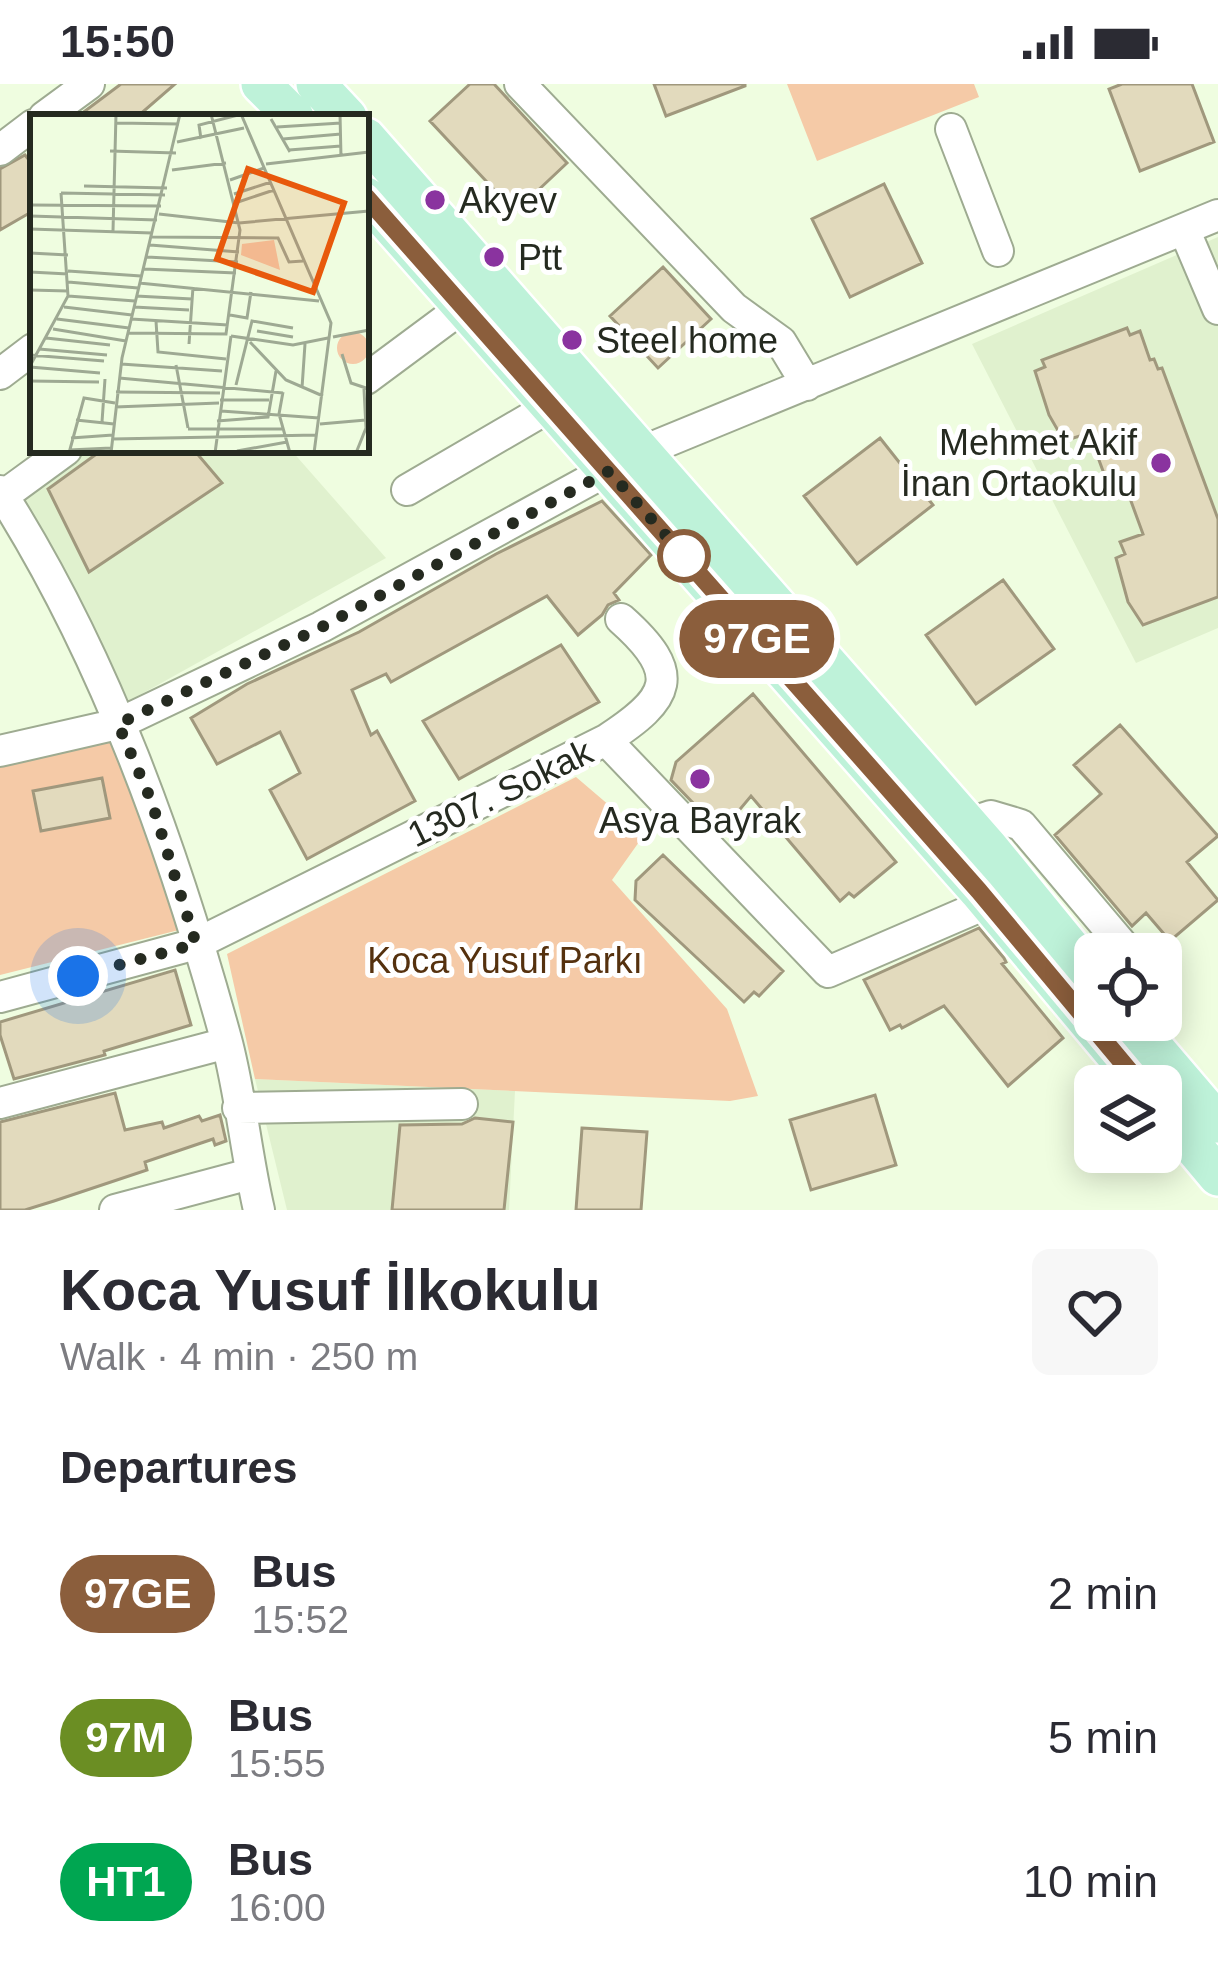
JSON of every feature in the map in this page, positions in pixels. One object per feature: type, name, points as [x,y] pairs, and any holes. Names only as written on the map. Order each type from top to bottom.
[{"type":"main road","points":[[261,84],[291,114]]},
{"type":"main road","points":[[316,84],[344,114]]},
{"type":"main road","points":[[369,140],[426,201],[625,462],[1124,1065]]},
{"type":"main road","points":[[372,215],[551,406],[625,462],[967,824],[1074,953]]},
{"type":"main road","points":[[1148,1041],[1218,1123]]},
{"type":"main road","points":[[1182,1133],[1218,1176]]},
{"type":"street","points":[[48,114],[89,84]]},
{"type":"street","points":[[520,84],[734,308],[781,342],[807,385]]},
{"type":"street","points":[[0,150],[30,127]]},
{"type":"street","points":[[951,129],[998,251]]},
{"type":"street","points":[[0,751],[118,724],[322,627],[625,462],[1218,215]]},
{"type":"street","points":[[1184,230],[1218,309]]},
{"type":"street","points":[[369,377],[463,307]]},
{"type":"street","points":[[0,374],[30,352]]},
{"type":"street","points":[[407,490],[551,406]]},
{"type":"street","points":[[62,453],[2,493],[59,594],[151,800],[227,1043],[259,1210]]},
{"type":"street","points":[[606,740],[642,717],[659,694],[662,673],[650,644],[622,619]]},
{"type":"street","name":"1307. Sokak","points":[[0,997],[196,944],[606,740],[828,972],[988,903]]},
{"type":"street","points":[[967,824],[991,815],[1022,825],[1112,933]]},
{"type":"street","points":[[0,1103],[227,1043]]},
{"type":"street","points":[[238,1108],[463,1104]]},
{"type":"street","points":[[115,1210],[250,1174]]},
{"type":"shaded area","points":[[1218,237],[1218,628],[1136,663],[972,344]]},
{"type":"shaded area","points":[[83,453],[294,453],[386,558],[129,701],[21,497]]},
{"type":"shaded area","points":[[255,1079],[515,1091],[509,1210],[287,1210]]},
{"type":"green space","points":[[787,84],[974,84],[979,97],[817,161]]},
{"type":"green space","points":[[118,734],[187,928],[0,975],[0,760]]},
{"type":"green space","name":"Koca Yusuf Parkı","points":[[576,777],[644,835],[612,880],[727,1009],[758,1096],[730,1101],[255,1079],[227,954]]},
{"type":"building","points":[[121,84],[175,84],[140,114],[81,114]]},
{"type":"building","points":[[470,84],[494,84],[567,163],[515,212],[430,121]]},
{"type":"building","points":[[654,84],[745,84],[745,86],[666,116]]},
{"type":"building","points":[[1122,84],[1192,84],[1214,142],[1140,171],[1109,89]]},
{"type":"building","points":[[25,155],[30,161],[30,213],[0,230],[0,169]]},
{"type":"building","points":[[884,184],[922,263],[850,297],[812,219]]},
{"type":"building","points":[[663,267],[711,319],[658,368],[610,316]]},
{"type":"building","points":[[1127,328],[1130,335],[1140,331],[1150,360],[1162,368],[1218,519],[1218,597],[1143,625],[1128,602],[1116,558],[1125,554],[1120,542],[1143,534],[1128,493],[1113,498],[1089,433],[1064,441],[1049,415],[1035,371],[1045,367],[1042,360]]},
{"type":"building","points":[[880,438],[933,505],[857,564],[804,496]]},
{"type":"building","points":[[98,453],[197,453],[222,483],[89,572],[48,489]]},
{"type":"building","points":[[602,501],[651,555],[614,593],[619,600],[578,635],[547,596],[391,682],[386,674],[352,690],[371,735],[377,731],[415,801],[307,859],[270,790],[300,773],[280,732],[217,764],[191,718],[247,684],[359,632],[496,554]]},
{"type":"building","points":[[1003,580],[1054,649],[976,704],[926,635]]},
{"type":"building","points":[[561,645],[599,702],[459,779],[423,721]]},
{"type":"building","points":[[753,694],[896,862],[854,897],[849,893],[840,901],[751,796],[721,832],[671,780],[676,762]]},
{"type":"building","points":[[1120,725],[1218,836],[1187,862],[1218,900],[1179,933],[1163,933],[1146,913],[1132,926],[1055,835],[1101,794],[1074,765]]},
{"type":"building","points":[[102,778],[110,818],[41,831],[33,791]]},
{"type":"building","points":[[663,855],[783,971],[759,996],[754,992],[744,1002],[635,900],[636,881]]},
{"type":"building","points":[[979,928],[1063,1038],[1008,1086],[944,1006],[890,1030],[864,980]]},
{"type":"building","points":[[175,970],[191,1025],[14,1079],[0,1022]]},
{"type":"building","points":[[115,1093],[125,1130],[162,1122],[164,1128],[199,1116],[202,1121],[220,1115],[226,1141],[215,1145],[213,1139],[145,1162],[147,1170],[25,1210],[0,1210],[0,1122]]},
{"type":"building","points":[[875,1095],[896,1165],[811,1190],[790,1120]]},
{"type":"building","points":[[475,1118],[513,1122],[504,1210],[392,1210],[400,1125],[462,1124]]},
{"type":"building","points":[[582,1128],[647,1132],[641,1210],[576,1210]]},
{"type":"bus line","name":"97GE","points":[[369,200],[979,891],[1123,1065]]},
{"type":"place","name":"Akyev","points":[[435,200]]},
{"type":"place","name":"Ptt","points":[[494,257]]},
{"type":"place","name":"Steel home","points":[[572,340]]},
{"type":"place","name":"Mehmet Akif İnan Ortaokulu","points":[[1161,463]]},
{"type":"place","name":"Asya Bayrak","points":[[700,779]]},
{"type":"route","points":[[78,976],[196,944],[151,800],[118,724],[322,627],[609,471],[684,556]]}]
